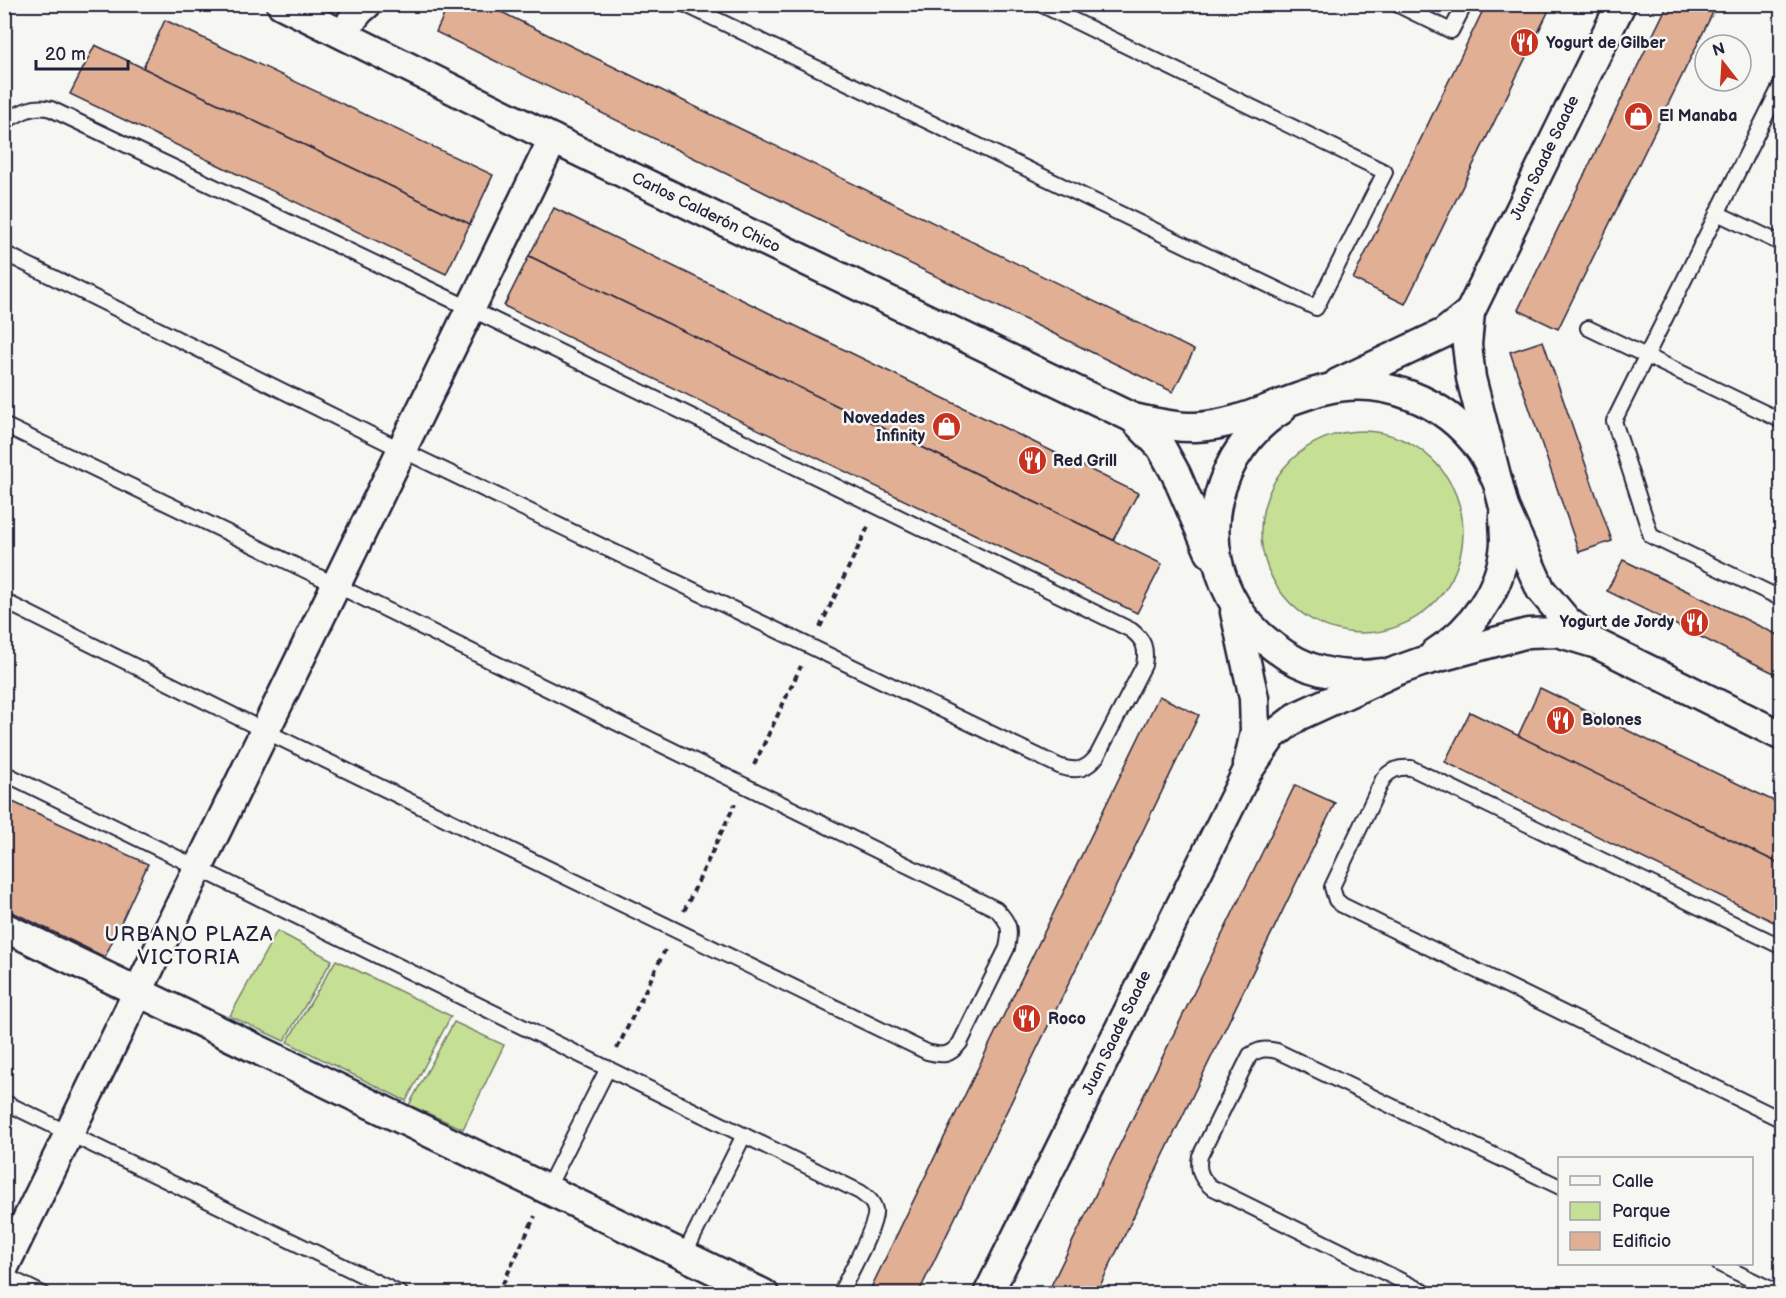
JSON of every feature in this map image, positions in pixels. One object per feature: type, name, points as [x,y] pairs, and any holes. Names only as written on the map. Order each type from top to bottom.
[{"type":"street","name":"Carlos Calderón Chico","points":[[281,4],[553,139],[1133,418]]},
{"type":"street","points":[[345,35],[357,11],[367,4]]},
{"type":"street","name":"Juan Saade Saade","points":[[1470,312],[1621,4]]},
{"type":"street","points":[[4,1267],[553,139]]},
{"type":"street","points":[[1247,772],[1255,732],[1254,698],[1214,545],[1215,509],[1225,475],[1243,444],[1267,418],[1444,333],[1470,312]]},
{"type":"street","points":[[1247,772],[1272,736],[1298,717],[1408,667],[1453,642],[1478,614],[1496,581],[1505,545],[1501,494],[1471,378],[1467,345],[1470,312]]},
{"type":"street","points":[[1133,418],[1172,426],[1197,427],[1225,422],[1311,395],[1359,385],[1395,390],[1428,402],[1458,423],[1481,450],[1541,590],[1567,621],[1597,644]]},
{"type":"street","points":[[1133,418],[1161,447],[1176,474],[1228,592],[1256,634],[1286,656],[1321,671],[1358,676],[1408,667],[1528,633],[1557,632],[1597,644],[1782,736]]},
{"type":"street","name":"Juan Saade Saade","points":[[988,1293],[1247,772]]},
{"type":"street","points":[[4,927],[764,1293]]},
{"type":"lane","points":[[684,4],[1316,308],[1385,172],[1040,4]]},
{"type":"lane","points":[[1396,4],[1451,32],[1465,4]]},
{"type":"lane","points":[[1782,82],[1614,421],[1651,536],[1782,599]]},
{"type":"lane","points":[[4,122],[28,109],[40,106],[51,109],[471,309],[1131,630],[1142,638],[1146,651],[1144,665],[1097,756],[1089,767],[1073,770],[1061,767],[402,450],[4,253]]},
{"type":"lane","points":[[1717,213],[1782,244]]},
{"type":"lane","points":[[1588,328],[1782,422]]},
{"type":"lane","points":[[4,425],[996,909],[1007,920],[1010,935],[1007,948],[954,1051],[940,1055],[927,1052],[4,601]]},
{"type":"lane","points":[[1782,947],[1411,768],[1395,768],[1383,779],[1332,887],[1336,900],[1342,905],[1782,1120]]},
{"type":"lane","points":[[4,773],[860,1192],[871,1200],[875,1212],[872,1227],[840,1293]]},
{"type":"lane","points":[[1428,1293],[1204,1182],[1199,1172],[1200,1156],[1250,1055],[1267,1048],[1277,1051],[1558,1186]]},
{"type":"lane","points":[[547,1189],[608,1068]]},
{"type":"lane","points":[[4,1102],[401,1293]]},
{"type":"lane","points":[[684,1255],[744,1135]]},
{"type":"lane","points":[[1723,1265],[1781,1293]]},
{"type":"lane","points":[[4,1275],[43,1293]]},
{"type":"path","points":[[498,1293],[547,1189]]},
{"type":"green space","points":[[1362,431],[1382,433],[1401,439],[1418,448],[1440,468],[1455,493],[1461,512],[1463,532],[1461,552],[1455,571],[1446,588],[1426,610],[1401,625],[1382,631],[1362,633],[1342,631],[1323,625],[1306,616],[1284,596],[1269,571],[1263,552],[1261,532],[1263,512],[1269,493],[1278,476],[1298,454],[1323,439],[1342,433]]},
{"type":"green space","points":[[277,931],[332,960],[284,1041],[230,1016]]},
{"type":"green space","points":[[336,960],[451,1016],[406,1101],[287,1042]]},
{"type":"green space","points":[[454,1022],[504,1045],[463,1129],[409,1105]]},
{"type":"building","points":[[449,4],[485,4],[1194,350],[1173,392],[436,32]]},
{"type":"building","points":[[1486,4],[1552,4],[1405,304],[1353,279]]},
{"type":"building","points":[[1668,4],[1717,4],[1703,33],[1693,33],[1693,53],[1558,329],[1518,310]]},
{"type":"building","points":[[165,20],[493,175],[470,224],[143,68]]},
{"type":"building","points":[[95,45],[470,224],[446,274],[70,94]]},
{"type":"building","points":[[554,208],[1138,493],[1113,540],[529,256]]},
{"type":"building","points":[[529,256],[1162,564],[1137,613],[504,306]]},
{"type":"building","points":[[1543,341],[1612,541],[1579,552],[1510,352]]},
{"type":"building","points":[[1623,560],[1782,637],[1782,677],[1607,591]]},
{"type":"building","points":[[1540,688],[1782,805],[1782,865],[1518,736]]},
{"type":"building","points":[[1159,696],[1199,715],[918,1294],[868,1294]]},
{"type":"building","points":[[1470,712],[1782,865],[1782,926],[1445,762]]},
{"type":"building","points":[[1295,785],[1335,803],[1096,1294],[1047,1294]]},
{"type":"building","points":[[4,798],[148,864],[105,957],[4,908]]},
{"type":"place","name":"Yogurt de Gilber","points":[[1525,43]]},
{"type":"place","name":"El Manaba","points":[[1638,116]]},
{"type":"place","name":"Novedades Infinity","points":[[946,427]]},
{"type":"place","name":"Red Grill","points":[[1032,461]]},
{"type":"place","name":"Yogurt de Jordy","points":[[1695,622]]},
{"type":"place","name":"Bolones","points":[[1561,720]]},
{"type":"place","name":"Roco","points":[[1027,1019]]},
{"type":"district","name":"URBANO PLAZA VICTORIA","points":[[189,946]]}]
